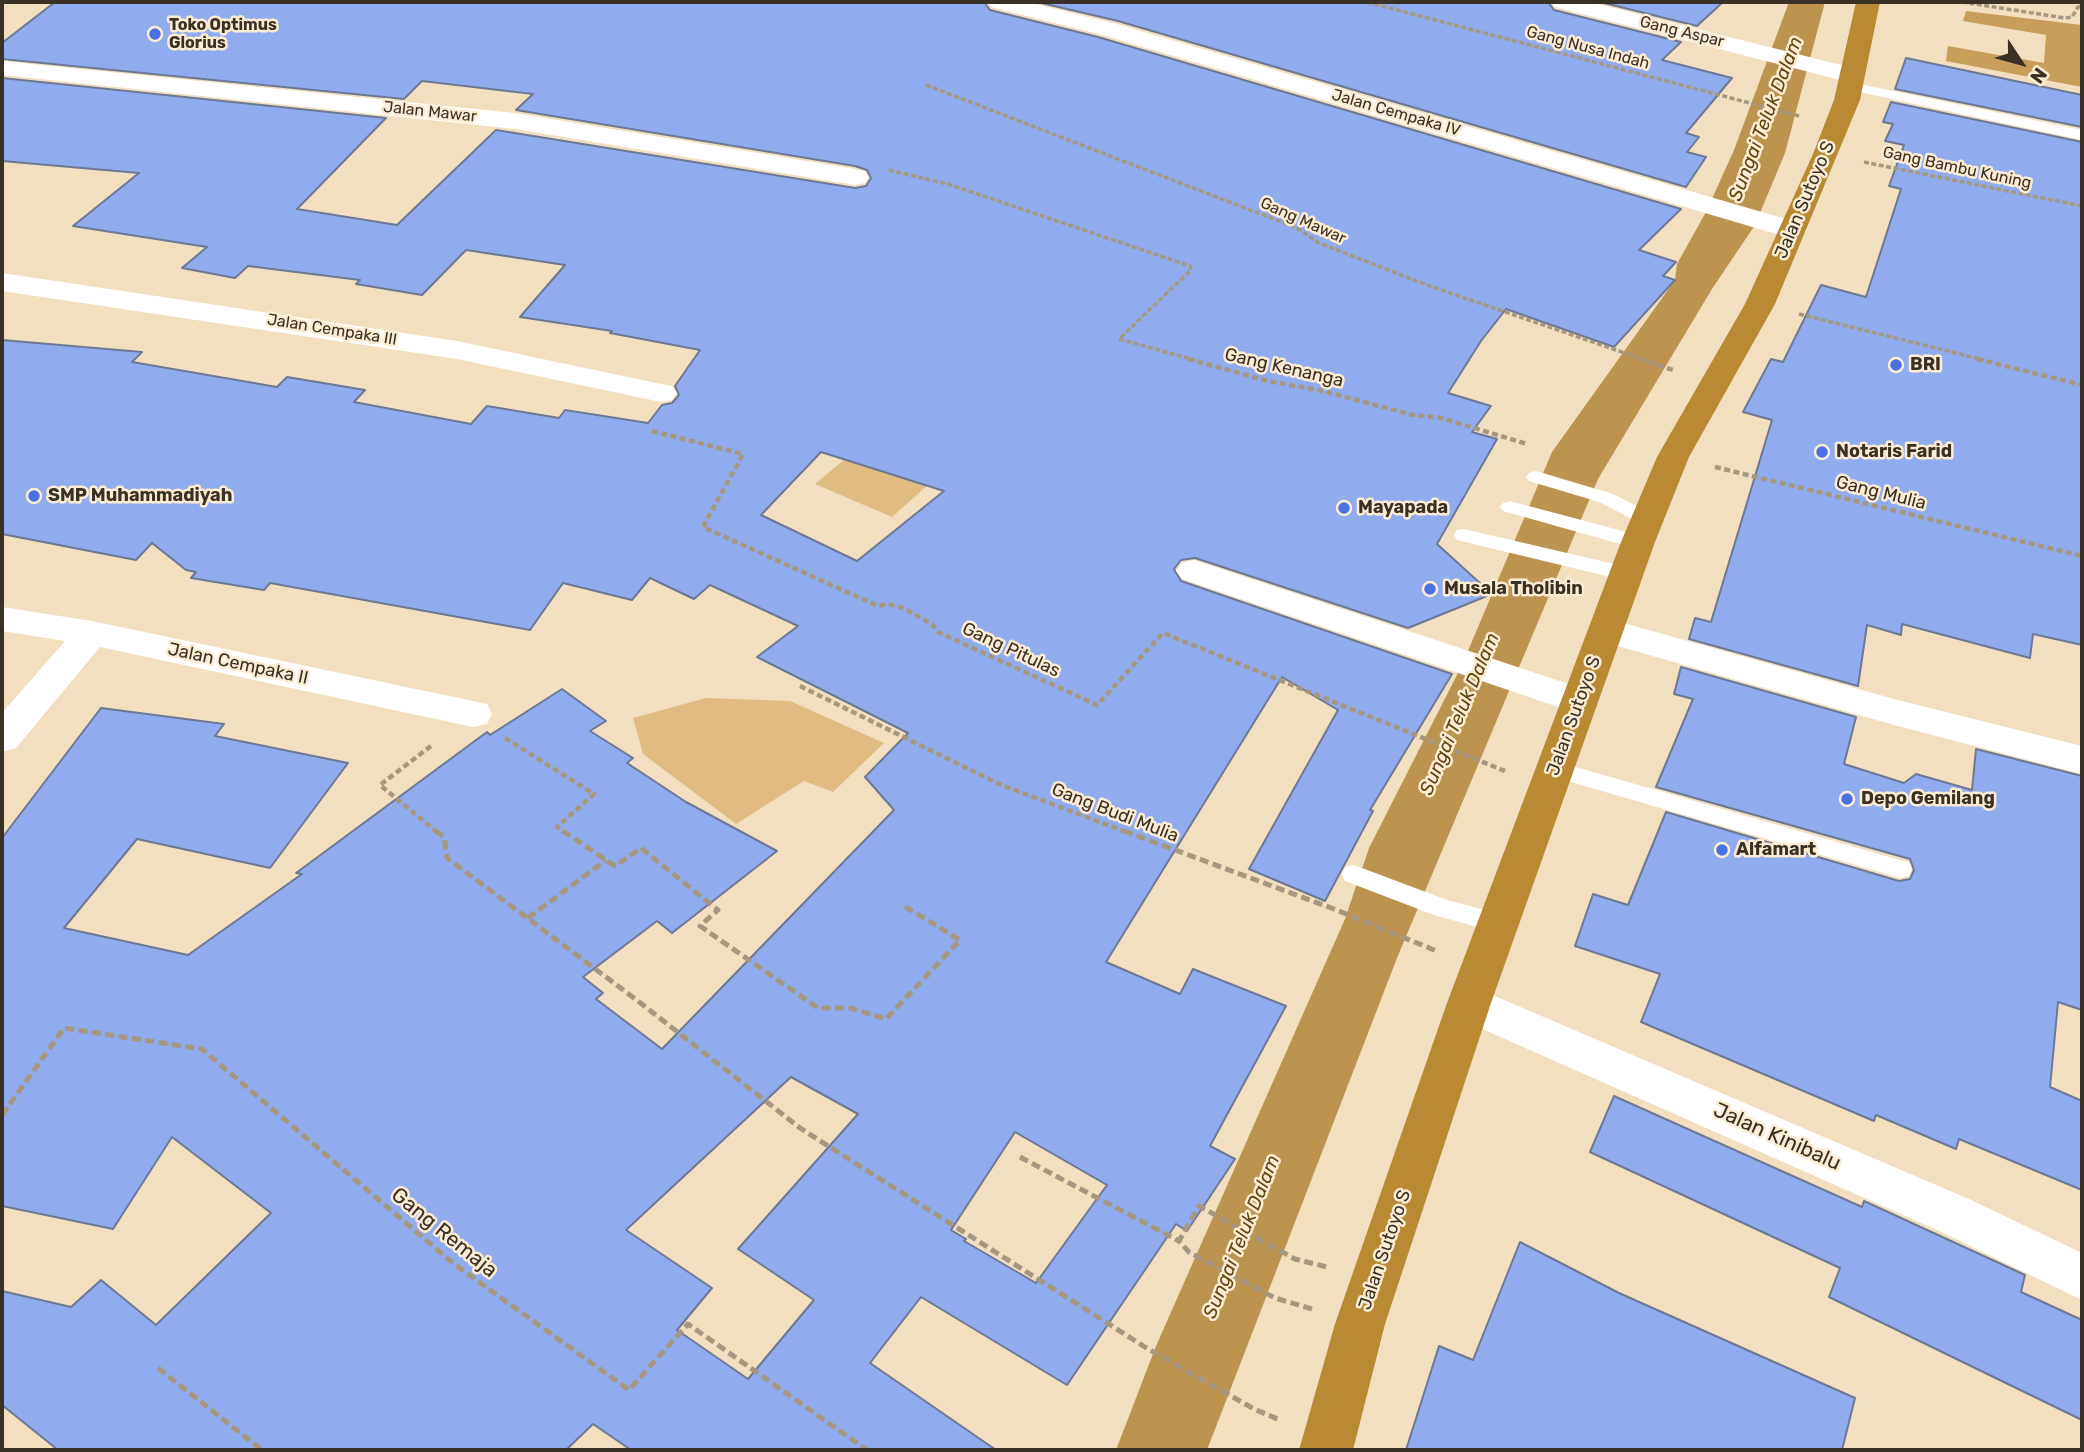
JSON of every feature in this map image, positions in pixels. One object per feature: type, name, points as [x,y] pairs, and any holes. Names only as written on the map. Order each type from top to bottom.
[{"type":"highway","name":"Jalan Sutoyo S","points":[[1326,1450],[1360,1324],[1469,1003],[1637,545],[1674,457],[1760,304],[1781,226],[1826,154],[1841,75],[1868,2]]},
{"type":"street","name":"Jalan Cempaka IV","points":[[999,2],[1108,29],[1781,226]]},
{"type":"street","name":"Gang Aspar","points":[[1563,2],[1841,75]]},
{"type":"street","name":"Jalan Mawar","points":[[2,68],[515,121],[855,177]]},
{"type":"street","name":"Jalan Cempaka III","points":[[2,282],[457,349],[660,393]]},
{"type":"street","points":[[1194,571],[1580,701]]},
{"type":"street","name":"Jalan Cempaka II","points":[[2,619],[92,633],[473,714]]},
{"type":"street","points":[[1606,630],[1894,712],[2082,760]]},
{"type":"street","points":[[2,738],[92,633]]},
{"type":"street","name":"Jalan Kinibalu","points":[[1469,1003],[1954,1215],[2082,1277]]},
{"type":"lane","points":[[1841,75],[2082,135]]},
{"type":"lane","points":[[1540,479],[1606,499],[1637,545]]},
{"type":"lane","points":[[1516,509],[1586,527],[1637,545]]},
{"type":"lane","points":[[1464,535],[1568,559],[1637,545]]},
{"type":"lane","points":[[1555,769],[1900,869]]},
{"type":"lane","points":[[1354,874],[1443,908],[1499,923]]},
{"type":"path","name":"Gang Nusa Indah","points":[[1367,2],[1803,117]]},
{"type":"path","points":[[1962,2],[2065,18],[2072,17],[2078,7],[2082,6]]},
{"type":"path","name":"Gang Mawar","points":[[926,85],[1297,228],[1319,243],[1427,285],[1673,370]]},
{"type":"path","name":"Gang Bambu Kuning","points":[[1826,154],[2082,206]]},
{"type":"path","name":"Gang Kenanga","points":[[855,177],[883,168],[951,185],[1190,266],[1191,270],[1119,339],[1268,382],[1323,391],[1413,415],[1441,418],[1531,445]]},
{"type":"path","points":[[1760,304],[2082,385]]},
{"type":"path","name":"Gang Pitulas","points":[[660,393],[663,402],[644,429],[743,454],[703,527],[878,606],[888,604],[903,608],[932,624],[938,632],[1097,705],[1163,633],[1502,771]]},
{"type":"path","name":"Gang Mulia","points":[[1674,457],[2082,556]]},
{"type":"path","name":"Gang Budi Mulia","points":[[800,686],[999,784],[1334,909],[1427,948]]},
{"type":"path","points":[[901,904],[960,940],[886,1019],[850,1008],[817,1008],[700,926],[718,910],[641,848],[615,866],[557,827],[594,794],[488,727],[473,714],[380,785],[444,838],[447,858],[800,1128],[1146,1347],[1254,1409]]},
{"type":"path","points":[[528,918],[606,860]]},
{"type":"path","name":"Gang Remaja","points":[[2,1115],[64,1028],[202,1049],[454,1264],[629,1390],[688,1324],[867,1450]]},
{"type":"path","points":[[1020,1157],[1179,1241],[1189,1252],[1275,1298]]},
{"type":"path","points":[[1179,1241],[1199,1206],[1295,1259]]},
{"type":"path","points":[[158,1368],[262,1450]]},
{"type":"shaded area","points":[[1966,11],[2082,25],[2082,87],[1946,61],[1948,46],[2044,63],[2046,35],[1963,21]]},
{"type":"shaded area","points":[[863,444],[939,475],[892,517],[815,484]]},
{"type":"shaded area","points":[[706,698],[790,701],[884,743],[833,792],[804,781],[736,824],[643,754],[633,718]]},
{"type":"water","name":"Sungai Teluk Dalam","points":[[1789,2],[1825,2],[1785,153],[1755,225],[1712,289],[1598,479],[1397,958],[1207,1450],[1116,1450],[1156,1346],[1345,919],[1369,848],[1462,665],[1552,452],[1675,280],[1677,264],[1706,212],[1734,150]]},
{"type":"building","points":[[55,2],[984,2],[990,10],[1098,37],[1681,209],[1639,250],[1676,262],[1663,276],[1675,280],[1614,347],[1506,309],[1481,341],[1448,393],[1491,406],[1472,432],[1497,439],[1437,544],[1492,594],[1408,628],[1195,558],[1181,560],[1174,569],[1181,581],[1452,674],[1370,810],[1373,811],[1325,901],[1249,869],[1338,710],[1282,677],[1106,962],[1180,994],[1193,969],[1286,1006],[1210,1146],[1235,1159],[1187,1231],[1176,1224],[1067,1385],[921,1297],[870,1363],[996,1450],[631,1450],[593,1424],[566,1450],[58,1450],[2,1405],[2,1291],[71,1307],[101,1280],[156,1325],[271,1213],[172,1137],[113,1229],[2,1206],[2,838],[101,708],[224,724],[215,736],[348,763],[270,868],[137,839],[64,928],[188,955],[302,874],[296,873],[487,732],[490,735],[562,689],[606,721],[590,731],[633,758],[627,763],[686,802],[777,851],[672,933],[657,921],[583,977],[603,993],[596,999],[662,1049],[894,810],[865,777],[908,733],[757,657],[798,626],[710,585],[694,599],[650,578],[632,600],[563,583],[530,630],[270,583],[264,590],[191,578],[196,572],[186,570],[152,543],[136,560],[2,534],[2,340],[142,352],[132,362],[277,387],[287,377],[365,390],[354,402],[471,424],[487,406],[559,418],[565,410],[648,423],[662,405],[672,403],[679,395],[675,386],[700,350],[610,333],[612,331],[520,317],[565,265],[466,250],[422,295],[356,284],[360,280],[248,266],[235,278],[182,268],[207,247],[73,226],[139,173],[2,161],[2,78],[386,118],[297,209],[397,225],[496,130],[855,188],[866,186],[871,178],[867,170],[516,110],[533,94],[422,81],[404,99],[2,59],[2,43]],"holes":[[[821,452],[944,491],[857,561],[761,515]],[[791,1077],[858,1114],[738,1249],[814,1300],[748,1379],[677,1330],[712,1288],[626,1230]],[[1015,1132],[1107,1185],[1036,1283],[964,1241],[966,1239],[951,1230]]]},
{"type":"building","points":[[1037,2],[1548,2],[1554,10],[1681,42],[1662,60],[1732,78],[1686,133],[1699,137],[1687,152],[1706,157],[1686,187],[1118,21]]},
{"type":"building","points":[[1600,2],[1723,2],[1697,26]]},
{"type":"building","points":[[1906,58],[2082,95],[2082,127],[1895,89]]},
{"type":"building","points":[[1891,102],[2082,142],[2082,645],[2033,634],[2030,658],[1902,624],[1901,635],[1867,625],[1858,686],[1689,639],[1695,618],[1711,622],[1772,420],[1743,412],[1771,359],[1783,362],[1821,285],[1866,297],[1901,189],[1889,186],[1904,145],[1885,141],[1893,124],[1883,122]]},
{"type":"building","points":[[1681,667],[1856,717],[1844,764],[1904,783],[1916,774],[1972,790],[1976,749],[2082,776],[2082,1010],[2058,1002],[2050,1087],[2082,1101],[2082,1190],[1959,1139],[1956,1149],[1876,1115],[1874,1121],[1641,1022],[1660,974],[1575,946],[1593,894],[1628,905],[1666,812],[1899,881],[1910,879],[1914,870],[1910,859],[1656,787],[1693,699],[1674,694]]},
{"type":"building","points":[[1614,1096],[1862,1207],[1864,1201],[2025,1275],[2021,1292],[2082,1320],[2082,1420],[1829,1297],[1840,1268],[1590,1152]]},
{"type":"building","points":[[1520,1242],[1619,1293],[1855,1398],[1842,1450],[1406,1450],[1439,1346],[1473,1360]]},
{"type":"place","name":"Toko Optimus Glorius","points":[[155,34]]},
{"type":"place","name":"BRI","points":[[1896,365]]},
{"type":"place","name":"Notaris Farid","points":[[1822,452]]},
{"type":"place","name":"SMP Muhammadiyah","points":[[34,496]]},
{"type":"place","name":"Mayapada","points":[[1344,508]]},
{"type":"place","name":"Musala Tholibin","points":[[1430,589]]},
{"type":"place","name":"Depo Gemilang","points":[[1847,799]]},
{"type":"place","name":"Alfamart","points":[[1722,850]]}]
